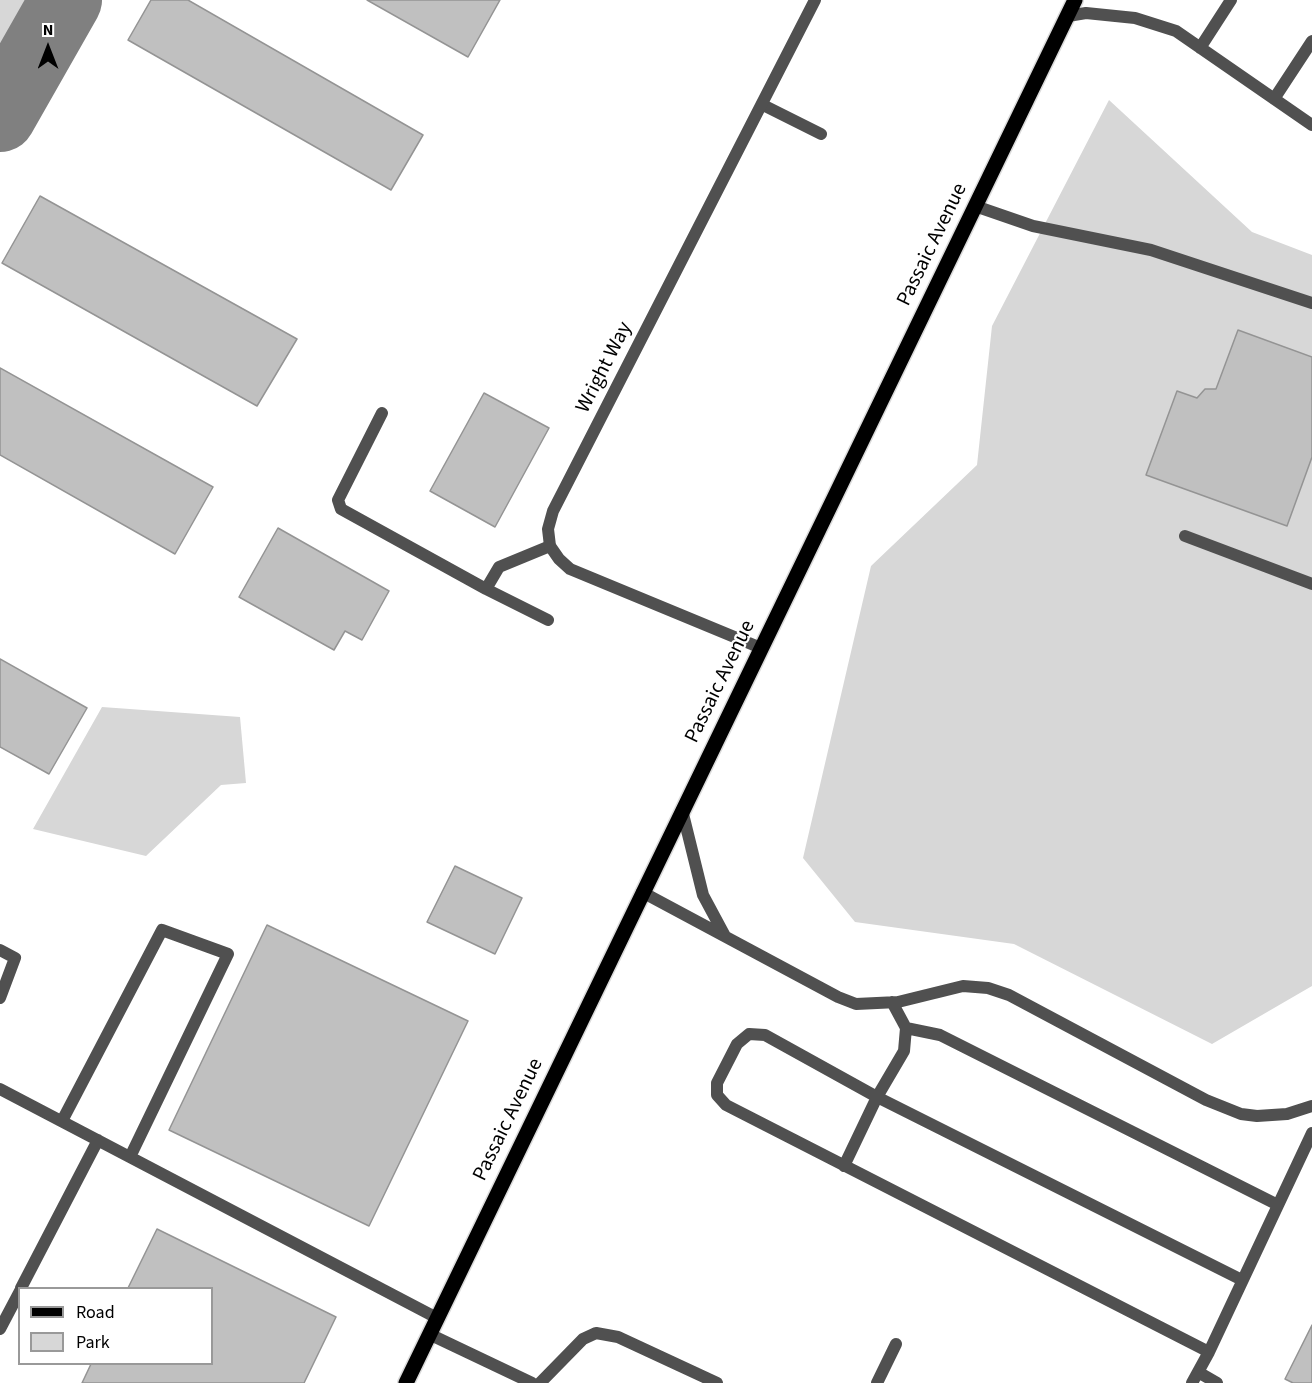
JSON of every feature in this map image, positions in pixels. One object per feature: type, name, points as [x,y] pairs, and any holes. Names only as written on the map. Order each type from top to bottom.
[{"type":"main road","name":"Passaic Avenue","points":[[406,1383],[1075,0]]},
{"type":"street","name":"Wright Way","points":[[550,546],[548,529],[553,511],[815,0]]},
{"type":"street","points":[[1200,48],[1231,0]]},
{"type":"street","points":[[1068,16],[1086,13],[1136,18],[1176,32],[1312,125]]},
{"type":"street","points":[[1274,99],[1312,41]]},
{"type":"street","points":[[763,105],[821,134]]},
{"type":"street","points":[[975,206],[1034,226],[1151,250],[1312,303]]},
{"type":"street","points":[[382,413],[338,500],[341,509],[486,589],[548,620]]},
{"type":"street","points":[[1185,536],[1312,584]]},
{"type":"street","points":[[486,589],[499,567],[550,546],[570,569],[761,648]]},
{"type":"street","points":[[682,810],[703,895],[726,937]]},
{"type":"street","points":[[642,892],[838,997],[856,1004],[892,1002],[963,986],[988,988],[1009,995],[1206,1100],[1241,1114],[1287,1114],[1312,1106]]},
{"type":"street","points":[[62,1121],[162,930],[228,954],[130,1157]]},
{"type":"street","points":[[0,950],[15,958],[0,998]]},
{"type":"street","points":[[844,1166],[877,1097],[904,1051],[906,1028],[892,1002]]},
{"type":"street","points":[[906,1028],[940,1035],[1278,1205]]},
{"type":"street","points":[[1209,1352],[726,1105],[717,1095],[717,1083],[737,1044],[749,1034],[765,1035],[877,1097],[1242,1280]]},
{"type":"street","points":[[0,1089],[437,1318]]},
{"type":"street","points":[[1217,1383],[1195,1377],[1278,1205],[1309,1148],[1312,1133]]},
{"type":"street","points":[[22,1287],[98,1140]]},
{"type":"street","points":[[0,1329],[18,1294]]},
{"type":"street","points":[[540,1383],[583,1339],[596,1333],[618,1337],[717,1383]]},
{"type":"street","points":[[429,1334],[532,1383]]},
{"type":"street","points":[[877,1383],[896,1344]]},
{"type":"green space","points":[[0,0],[40,0],[0,71]]},
{"type":"green space","points":[[1109,100],[1252,232],[1312,255],[1312,986],[1212,1044],[1014,944],[855,922],[803,858],[871,566],[977,465],[992,326]]},
{"type":"green space","points":[[102,707],[240,717],[246,783],[221,785],[146,856],[33,829]]},
{"type":"building","points":[[151,0],[188,0],[423,135],[391,190],[128,40]]},
{"type":"building","points":[[367,0],[500,0],[468,57]]},
{"type":"building","points":[[40,196],[297,339],[257,406],[2,263]]},
{"type":"building","points":[[1238,330],[1312,357],[1312,457],[1287,526],[1146,475],[1177,391],[1197,398],[1205,389],[1216,389]]},
{"type":"building","points":[[0,368],[213,487],[175,554],[0,455]]},
{"type":"building","points":[[484,393],[549,428],[495,527],[430,491]]},
{"type":"building","points":[[278,528],[389,591],[362,640],[345,631],[334,650],[239,597]]},
{"type":"building","points":[[0,659],[87,708],[49,774],[0,747]]},
{"type":"building","points":[[455,866],[522,898],[495,954],[427,922]]},
{"type":"building","points":[[267,925],[468,1021],[369,1226],[169,1130]]},
{"type":"building","points":[[157,1229],[336,1317],[304,1383],[82,1383],[91,1365],[213,1365],[213,1287],[128,1287]]},
{"type":"building","points":[[1312,1325],[1312,1383],[1293,1383],[1285,1379]]},
{"type":"taxiway","points":[[0,116],[66,0]]}]
